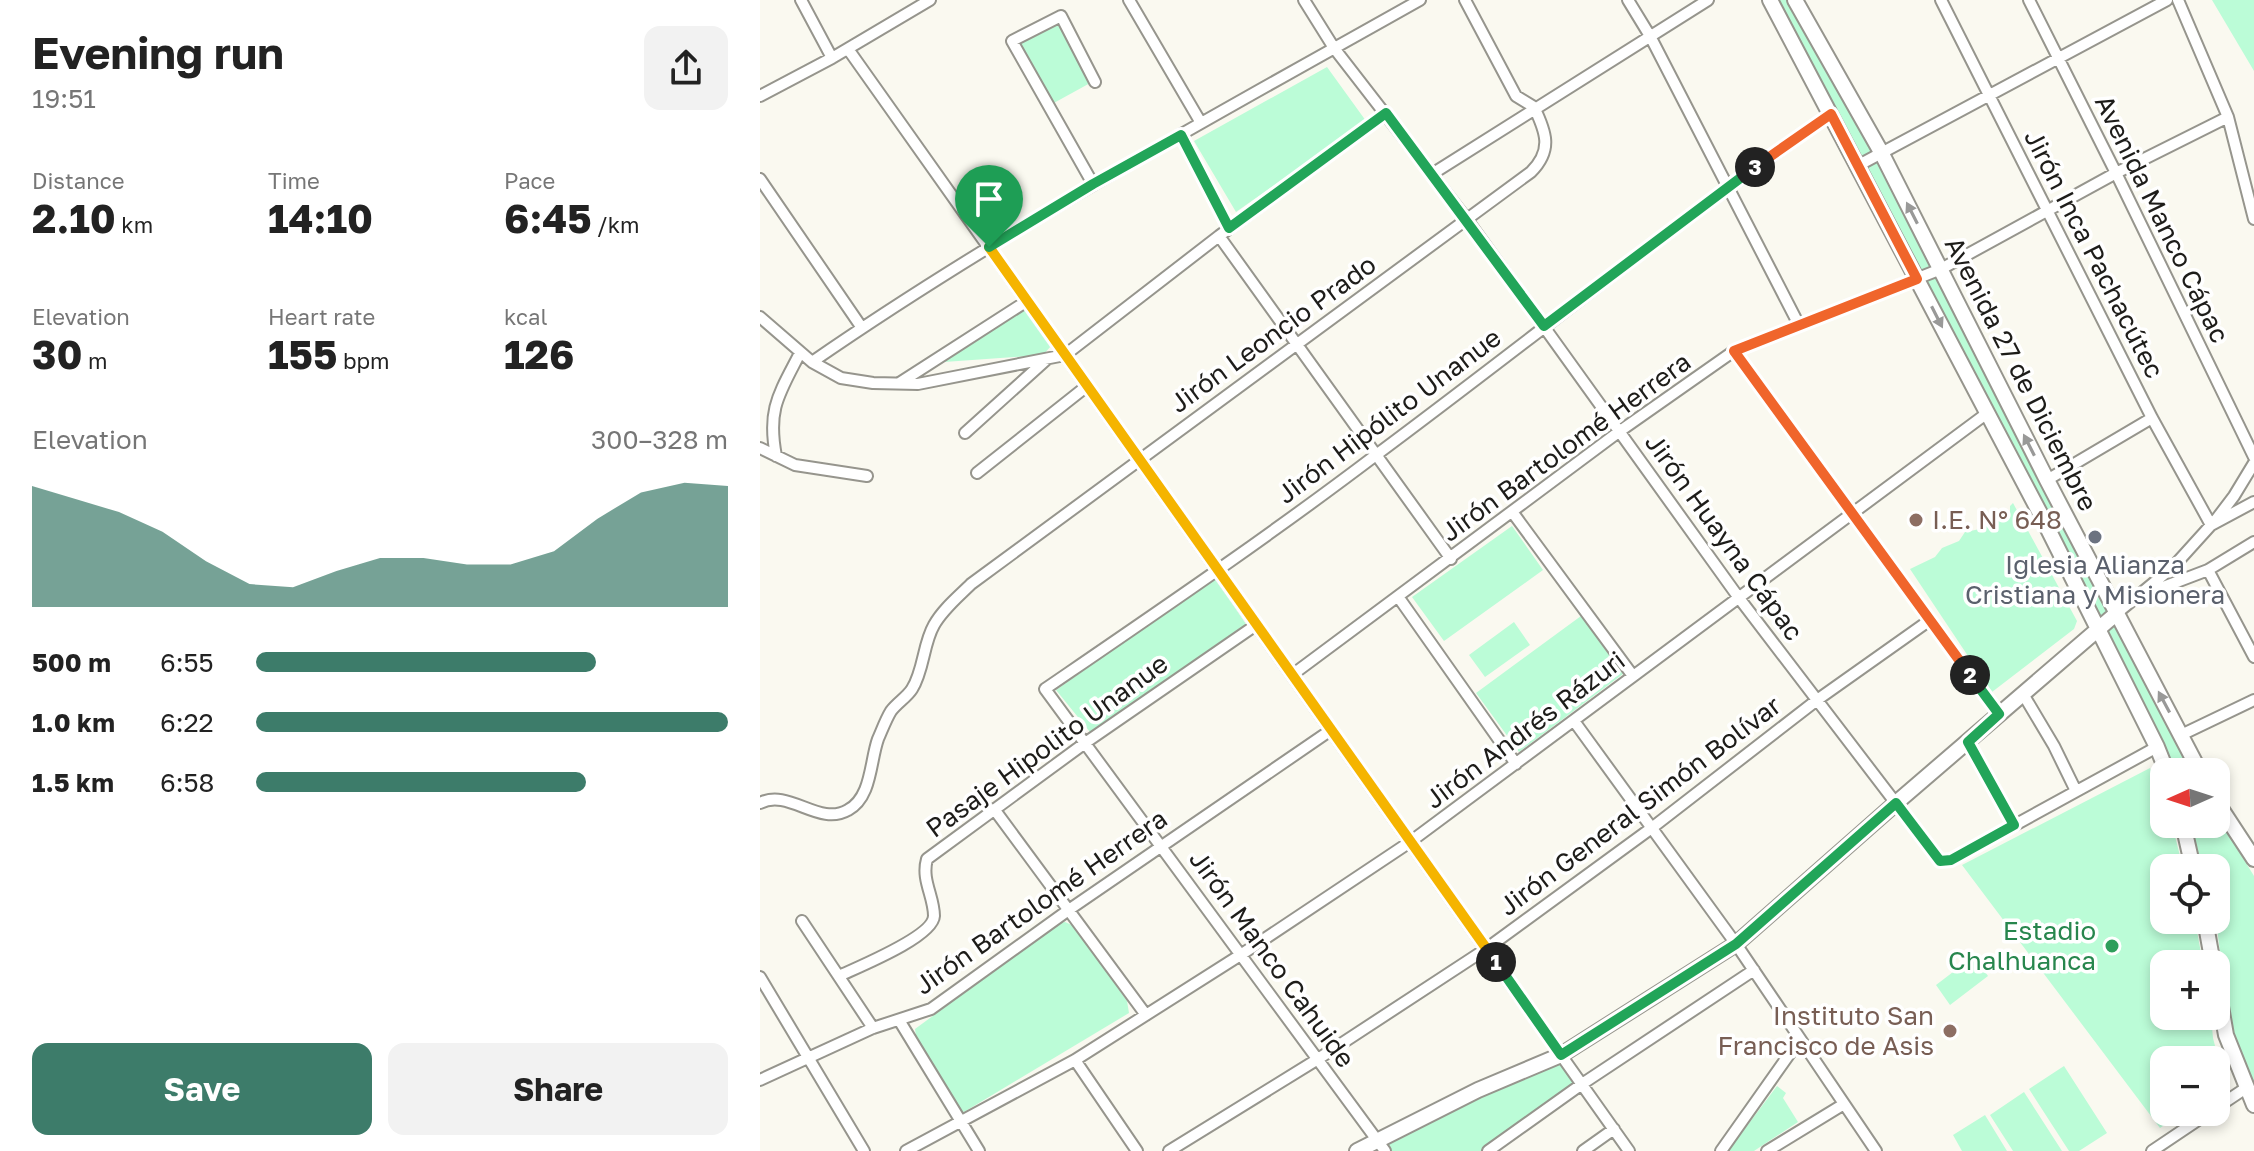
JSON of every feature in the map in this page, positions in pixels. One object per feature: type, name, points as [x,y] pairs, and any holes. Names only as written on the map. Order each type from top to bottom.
[{"type":"street","points":[[801,0],[832,58]]},
{"type":"street","points":[[760,96],[930,0]]},
{"type":"street","points":[[1129,0],[1201,123]]},
{"type":"street","name":"Jirón Huayna Cápac","points":[[1304,0],[1334,48],[1468,221],[1739,598],[1936,856],[1945,861],[2014,825]]},
{"type":"street","points":[[812,362],[989,247],[1093,184],[1420,0]]},
{"type":"street","points":[[1465,0],[1516,96],[1534,107]]},
{"type":"street","points":[[1628,0],[1650,36],[1799,325]]},
{"type":"street","points":[[1432,174],[1708,0]]},
{"type":"street","name":"Avenida 27 de Diciembre","points":[[1770,0],[2099,629],[2161,758]]},
{"type":"street","name":"Avenida 27 de Diciembre","points":[[1795,0],[1881,152],[2047,480],[2193,758]]},
{"type":"street","name":"Jirón Inca Pachacútec","points":[[1941,0],[2152,418],[2211,525]]},
{"type":"street","name":"Avenida Manco Cápac","points":[[2029,0],[2254,460]]},
{"type":"street","points":[[1859,165],[2167,0]]},
{"type":"street","points":[[2178,0],[2228,117],[2254,219]]},
{"type":"street","points":[[1093,184],[1012,41],[1061,16],[1095,82]]},
{"type":"street","points":[[1800,56],[1821,45]]},
{"type":"street","points":[[848,49],[1629,1151]]},
{"type":"street","name":"Jirón Leoncio Prado","points":[[760,803],[779,799],[821,813],[838,814],[850,810],[861,797],[874,765],[877,742],[891,712],[913,689],[932,628],[941,614],[984,574],[1296,342],[1468,221],[1540,163],[1547,144],[1546,132],[1534,107]]},
{"type":"street","points":[[760,317],[812,362],[841,378],[873,383],[918,384],[1065,355],[1229,228],[1386,113]]},
{"type":"street","name":"Jirón Hipólito Unanue","points":[[1045,689],[1218,571],[1376,455],[1728,186],[1831,114]]},
{"type":"street","name":"Jirón Bartolomé Herrera","points":[[1292,675],[1620,431],[1734,351],[1941,269],[2116,173],[2228,117]]},
{"type":"street","points":[[1181,135],[1229,228]]},
{"type":"street","points":[[760,179],[862,328]]},
{"type":"street","points":[[1219,236],[1451,559]]},
{"type":"street","points":[[899,384],[1027,301]]},
{"type":"street","points":[[1734,351],[1999,714]]},
{"type":"street","points":[[776,456],[771,431],[774,404],[800,353]]},
{"type":"street","points":[[965,433],[1047,358]]},
{"type":"street","points":[[977,473],[1087,386]]},
{"type":"street","name":"Jirón Andrés Rázuri","points":[[906,1151],[1075,1060],[1410,842],[1986,414]]},
{"type":"street","points":[[2047,480],[2152,418]]},
{"type":"street","points":[[760,448],[795,465],[867,476]]},
{"type":"street","points":[[1357,1151],[1381,1146],[1478,1090],[1561,1055],[1736,944],[2173,567],[2234,496],[2254,460]]},
{"type":"street","points":[[2211,525],[2254,502]]},
{"type":"street","points":[[1513,513],[1633,676]]},
{"type":"street","points":[[2135,598],[2208,570],[2254,542]]},
{"type":"street","points":[[2208,570],[2254,657]]},
{"type":"street","points":[[1399,598],[1516,764]]},
{"type":"street","name":"Jirón General Simón Bolívar","points":[[1169,1151],[1318,1059],[1486,949],[1653,827],[1817,700],[1930,620]]},
{"type":"street","name":"Pasaje Hipolito Unanue","points":[[839,976],[891,952],[926,930],[934,916],[924,870],[927,859],[1085,743],[1256,625]]},
{"type":"street","name":"Jirón Manco Cahuide","points":[[1045,689],[1381,1146]]},
{"type":"street","points":[[2023,694],[2076,791]]},
{"type":"street","points":[[2181,735],[2254,700]]},
{"type":"street","points":[[1574,721],[1736,944],[1876,1151]]},
{"type":"street","name":"Jirón Bartolomé Herrera","points":[[760,1080],[873,1028],[931,1009],[1070,909],[1331,730]]},
{"type":"street","points":[[1968,742],[2014,825],[2157,747]]},
{"type":"street","points":[[994,809],[1146,1015]]},
{"type":"street","points":[[2230,822],[2254,859]]},
{"type":"street","points":[[802,921],[873,1028]]},
{"type":"street","points":[[1488,1151],[1582,1084],[1754,970]]},
{"type":"street","points":[[760,977],[864,1151]]},
{"type":"street","points":[[899,1020],[979,1151]]},
{"type":"street","points":[[2225,1030],[2254,1105]]},
{"type":"street","points":[[1721,1151],[1800,1039]]},
{"type":"street","points":[[1075,1060],[1137,1151]]},
{"type":"street","points":[[2230,1099],[2246,1088]]},
{"type":"street","points":[[1767,1151],[1844,1104]]},
{"type":"street","points":[[2152,1151],[2189,1126]]},
{"type":"street","points":[[1583,1151],[1614,1129]]},
{"type":"green space","points":[[1774,0],[1792,0],[1935,266],[1919,273]]},
{"type":"green space","points":[[2212,0],[2254,0],[2254,71]]},
{"type":"green space","points":[[1060,22],[1092,82],[1052,104],[1019,43]]},
{"type":"green space","points":[[1327,67],[1366,121],[1236,212],[1194,141]]},
{"type":"green space","points":[[1939,275],[2112,612],[2100,622],[1923,282]]},
{"type":"green space","points":[[1024,309],[1051,346],[1043,355],[944,362]]},
{"type":"green space","points":[[2013,503],[2077,621],[2074,629],[1992,692],[1910,569],[1959,541],[1965,532],[1980,529],[1989,518],[2005,520]]},
{"type":"green space","points":[[1512,526],[1543,570],[1444,641],[1412,597]]},
{"type":"green space","points":[[1215,578],[1246,624],[1090,732],[1056,690]]},
{"type":"green space","points":[[1581,616],[1623,674],[1519,752],[1476,693]]},
{"type":"green space","points":[[2117,619],[2187,758],[2165,758],[2102,631]]},
{"type":"green space","points":[[1514,622],[1530,645],[1485,677],[1469,655]]},
{"type":"green space","name":"Estadio Chalhuanca","points":[[2150,768],[2150,838],[2176,838],[2180,854],[2150,854],[2150,934],[2198,934],[2200,950],[2150,950],[2150,1030],[2212,1030],[2215,1046],[2150,1046],[2150,1115],[1962,865]]},
{"type":"green space","points":[[2230,837],[2254,876],[2254,1092],[2230,1027],[2230,950],[2220,950],[2218,934],[2230,934],[2230,854],[2198,854],[2194,838]]},
{"type":"green space","points":[[1059,923],[1074,926],[1127,1001],[1129,1013],[964,1112],[960,1111],[916,1036],[915,1029]]},
{"type":"green space","points":[[1974,956],[1988,976],[1950,1005],[1936,985]]},
{"type":"green space","points":[[1558,1060],[1577,1085],[1485,1151],[1390,1151],[1383,1141]]},
{"type":"green space","points":[[2064,1066],[2107,1133],[2079,1151],[2069,1151],[2029,1089]]},
{"type":"green space","points":[[1777,1086],[1786,1093],[1783,1098],[1798,1122],[1754,1151],[1728,1151]]},
{"type":"green space","points":[[2024,1092],[2062,1151],[2013,1151],[1990,1115]]},
{"type":"green space","points":[[1985,1115],[2007,1151],[1962,1151],[1953,1135]]},
{"type":"place","name":"I.E. N° 648","points":[[1916,520]]},
{"type":"place","name":"Iglesia Alianza Cristiana y Misionera","points":[[2095,537]]},
{"type":"place","name":"Estadio Chalhuanca","points":[[2112,946]]},
{"type":"place","name":"Instituto San Francisco de Asis","points":[[1950,1031]]},
{"type":"route","points":[[1386,113],[1544,326],[1728,186],[1831,114],[1917,279],[1734,351],[1999,714],[1968,742],[2014,825],[1951,860],[1940,861],[1896,803],[1736,944],[1561,1055],[989,247],[1181,135],[1229,228],[1386,113]]}]
